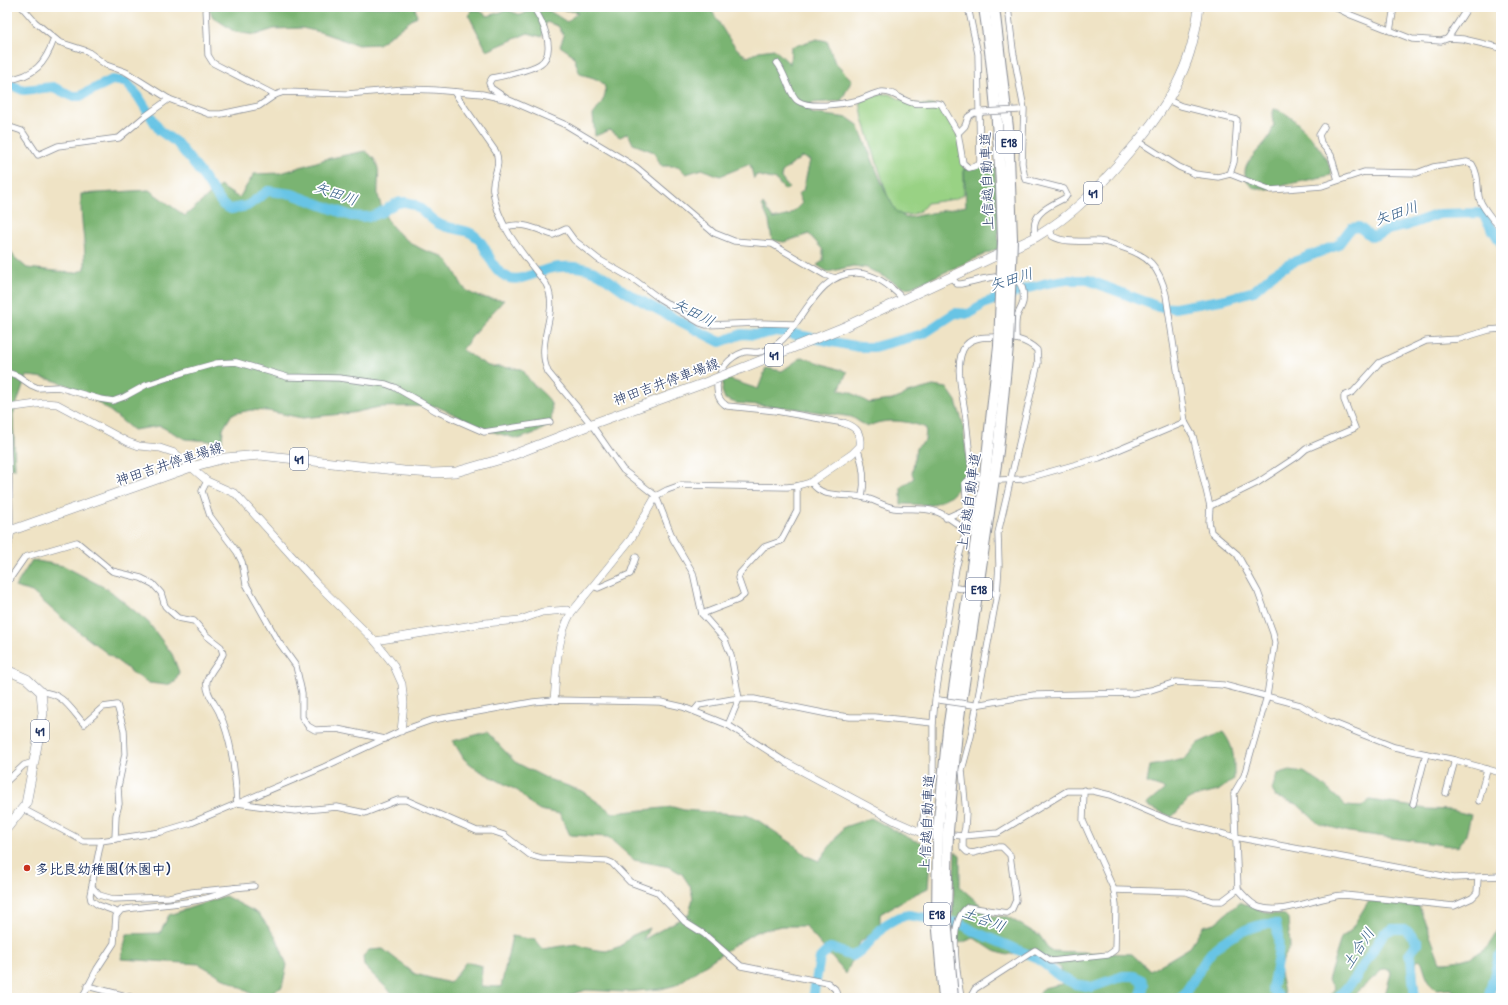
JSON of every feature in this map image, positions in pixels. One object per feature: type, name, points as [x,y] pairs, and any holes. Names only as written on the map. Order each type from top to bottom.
[{"type":"highway","points":[[980,7],[995,88]]},
{"type":"highway","name":"上信越自動車道","points":[[984,7],[995,88],[1007,240]]},
{"type":"highway","name":"上信越自動車道","points":[[944,998],[937,919],[943,830],[998,451],[1007,240],[1008,135],[996,7]]},
{"type":"highway","name":"上信越自動車道","points":[[943,830],[946,918],[953,998]]},
{"type":"main road","name":"神田吉井停車場線","points":[[8,532],[191,467],[225,458],[260,455],[404,472],[456,472],[505,458],[591,424],[705,383],[842,328],[1036,237],[1090,198],[1138,141],[1168,100],[1187,60],[1199,7]]},
{"type":"main road","points":[[7,546],[8,532]]},
{"type":"main road","points":[[7,670],[27,678],[41,692]]},
{"type":"main road","name":"41","points":[[8,825],[23,809],[34,762],[43,712],[41,692]]},
{"type":"street","points":[[22,7],[54,39],[91,53],[106,65],[126,72],[169,99],[215,114],[259,106],[275,95],[284,92],[347,94],[405,89],[482,94],[509,100]]},
{"type":"street","points":[[206,7],[208,55],[212,63],[275,95]]},
{"type":"street","points":[[533,7],[545,30],[548,54],[545,60],[534,67],[492,78],[489,83],[491,88],[509,100],[566,125],[636,167],[714,233],[734,241],[772,244],[825,275],[835,278]]},
{"type":"street","points":[[777,63],[798,101],[809,104],[834,104],[855,101],[882,92],[891,93],[908,102],[935,102],[941,104],[958,133],[963,164],[969,168],[979,165],[980,161],[980,113],[978,54],[968,7]]},
{"type":"street","points":[[1008,7],[1012,50],[1022,110],[1022,163],[1026,179],[1064,189],[1067,194],[1066,198],[1045,207],[1037,217],[1034,224],[1036,237]]},
{"type":"street","points":[[1335,7],[1412,39],[1441,41],[1448,38],[1463,39],[1501,48]]},
{"type":"street","points":[[1390,31],[1394,7]]},
{"type":"street","points":[[1448,38],[1468,7]]},
{"type":"street","points":[[7,80],[15,79],[34,71],[47,57],[54,39]]},
{"type":"street","points":[[454,92],[496,152],[499,159],[499,167],[492,188],[504,228],[546,284],[551,296],[551,309],[543,347],[544,363],[548,372],[591,424],[623,470],[656,496],[673,539],[693,573],[702,614],[725,640],[734,668],[739,698],[728,725]]},
{"type":"street","points":[[7,126],[22,131],[38,155],[58,146],[119,138],[144,116],[169,99]]},
{"type":"street","points":[[1168,100],[1181,106],[1237,120],[1234,162],[1230,174]]},
{"type":"street","points":[[958,133],[965,126],[968,116],[980,113],[1022,110]]},
{"type":"street","points":[[1324,127],[1319,135],[1321,143],[1331,155],[1338,180]]},
{"type":"street","points":[[1138,141],[1179,167],[1195,174],[1218,177],[1230,174],[1271,190],[1322,186],[1364,172],[1417,173],[1433,166],[1467,162],[1472,164],[1479,184],[1479,199],[1496,225],[1501,227]]},
{"type":"street","points":[[504,228],[509,226],[525,225],[553,235],[566,229],[574,240],[598,259],[636,281],[660,299],[706,325],[760,323],[792,327]]},
{"type":"street","points":[[1050,228],[1052,236],[1060,240],[1104,241],[1137,252],[1150,260],[1157,268],[1163,281],[1166,295],[1185,422],[1193,436],[1210,506],[1209,522],[1211,532],[1237,554],[1258,592],[1273,633],[1275,643],[1267,696],[1244,776],[1234,793],[1238,889],[1251,903],[1259,907],[1271,908],[1286,908],[1334,895],[1454,906],[1472,898],[1477,893],[1478,878]]},
{"type":"street","points":[[554,700],[560,640],[571,613],[631,539],[656,496],[667,490],[690,484],[797,486],[811,482],[858,450],[861,437],[852,425],[776,411],[734,407],[722,402],[717,394],[718,380],[723,368],[732,357],[746,352],[760,352],[772,348],[783,339],[823,288],[835,278],[847,273],[868,275],[893,288],[904,300]]},
{"type":"street","points":[[952,277],[956,284],[994,276],[1010,276],[1015,279],[1023,294],[1021,309],[1017,316],[1016,338]]},
{"type":"street","points":[[1210,506],[1257,483],[1306,449],[1356,428],[1344,400],[1344,396],[1353,392],[1366,376],[1387,358],[1426,341],[1459,339],[1489,330],[1501,329]]},
{"type":"street","points":[[961,998],[955,950],[955,937],[960,914],[968,907],[1007,913],[1012,909],[1016,900],[1010,855],[1002,847],[996,847],[979,853],[966,852],[964,848],[963,836],[966,813],[962,770],[976,705],[995,594],[999,565],[998,533],[1038,363],[1037,350],[1031,344],[1016,338],[986,337],[976,339],[967,344],[962,353],[960,384],[966,418],[972,477]]},
{"type":"street","points":[[7,372],[18,376],[38,388],[58,387],[100,400],[112,400],[124,397],[146,385],[185,372],[217,363],[236,362],[288,377],[340,378],[386,384],[394,387],[436,412],[484,432],[550,422]]},
{"type":"street","points":[[7,408],[44,403],[56,404],[128,442],[139,446],[168,450],[175,453],[206,481],[236,494],[317,584],[375,641],[393,664],[402,684],[404,703],[401,731]]},
{"type":"street","points":[[7,420],[8,532]]},
{"type":"street","points":[[1000,480],[1024,478],[1099,458],[1185,422]]},
{"type":"street","points":[[858,450],[862,460],[864,489],[862,497]]},
{"type":"street","points":[[920,832],[933,776],[933,723],[955,588],[968,523],[965,482],[972,477],[979,478]]},
{"type":"street","points":[[206,481],[202,491],[210,516],[237,552],[242,562],[246,584],[278,641],[296,666],[302,693],[302,717],[308,726],[315,730],[337,729],[384,739]]},
{"type":"street","points":[[811,482],[814,487],[823,492],[838,496],[862,497],[893,508],[937,511],[966,530]]},
{"type":"street","points":[[702,614],[738,600],[744,595],[738,578],[740,573],[764,547],[781,541],[797,511],[797,486]]},
{"type":"street","points":[[946,518],[966,509]]},
{"type":"street","points":[[7,583],[25,557],[77,542],[112,571],[140,578],[153,584],[161,593],[165,606],[170,611],[178,618],[194,621],[199,625],[207,636],[221,647],[223,654],[207,680],[207,686],[211,701],[218,709],[229,742],[235,774],[237,803]]},
{"type":"street","points":[[593,586],[598,588],[630,574],[636,557]]},
{"type":"street","points":[[955,588],[995,594]]},
{"type":"street","points":[[375,641],[484,623],[520,620],[542,612],[567,610],[571,613]]},
{"type":"street","points":[[937,700],[976,705],[1034,695],[1134,692],[1151,690],[1176,682],[1223,685],[1300,705],[1326,720],[1394,747],[1455,760],[1501,773]]},
{"type":"street","points":[[41,692],[54,693],[61,696],[84,724],[103,707],[117,705],[124,730],[125,754],[118,787],[119,804],[116,815],[115,839]]},
{"type":"street","points":[[694,711],[699,705],[739,698],[768,700],[844,716],[875,717],[933,723]]},
{"type":"street","points":[[23,809],[83,841],[115,839],[175,828],[324,767],[401,731],[432,720],[458,714],[554,700],[662,702],[694,711],[728,725],[787,763],[895,821],[920,832],[963,836],[998,833],[1067,792],[1084,790],[1110,795],[1169,820],[1235,837],[1454,878],[1501,876]]},
{"type":"street","points":[[1413,804],[1426,754]]},
{"type":"street","points":[[1446,793],[1455,760]]},
{"type":"street","points":[[7,781],[10,776],[24,765],[34,762]]},
{"type":"street","points":[[1479,801],[1487,769]]},
{"type":"street","points":[[970,998],[975,989],[1036,950],[1051,961],[1112,953],[1114,950],[1116,936],[1114,890],[1083,821],[1084,790]]},
{"type":"street","points":[[237,803],[295,811],[337,807],[365,812],[398,800],[406,800],[477,831],[492,831],[504,836],[530,855],[541,858],[607,861],[612,863],[630,882],[657,892],[685,922],[704,934],[742,966],[828,983],[835,989],[838,998]]},
{"type":"street","points":[[101,841],[91,900],[98,905],[117,912],[145,906],[191,902],[226,892],[234,888]]},
{"type":"street","points":[[92,887],[99,895],[113,900],[170,897],[192,892],[254,886]]},
{"type":"street","points":[[1114,890],[1186,892],[1213,901],[1222,901],[1238,889]]},
{"type":"street","points":[[82,998],[114,943],[117,912]]},
{"type":"street","points":[[88,986],[134,998]]},
{"type":"green space","points":[[208,7],[415,7],[417,16],[379,44],[358,45],[320,32],[302,28],[274,29],[255,35],[235,32],[213,17]]},
{"type":"green space","points":[[537,7],[543,7],[567,22],[578,12],[557,9],[555,7],[709,7],[736,48],[742,53],[748,57],[759,51],[774,49],[790,64],[791,47],[817,39],[827,41],[835,63],[852,80],[841,101],[811,103],[810,113],[848,118],[858,125],[885,191],[896,211],[906,218],[966,206],[964,169],[995,165],[999,248],[912,287],[905,288],[867,268],[853,266],[828,272],[817,265],[823,261],[823,250],[809,234],[784,242],[772,240],[769,221],[762,205],[763,204],[773,219],[790,215],[802,203],[798,194],[803,191],[810,160],[802,157],[782,172],[781,178],[789,188],[785,190],[776,180],[756,175],[754,179],[750,164],[720,176],[702,169],[686,174],[678,166],[661,166],[654,152],[633,144],[628,133],[620,137],[610,130],[595,136],[593,115],[602,102],[605,88],[603,83],[598,80],[580,74],[573,55],[560,46],[564,36],[558,26],[546,22],[542,37],[528,33],[487,51],[469,16],[471,10],[478,10],[488,16],[507,10],[521,15]]},
{"type":"green space","points":[[882,94],[890,94],[907,103],[940,106],[957,133],[964,167],[964,194],[955,199],[927,203],[921,210],[913,214],[905,215],[896,213],[890,204],[863,119],[860,101]]},
{"type":"green space","points":[[1274,109],[1288,115],[1316,143],[1326,159],[1331,175],[1267,189],[1255,189],[1248,182],[1245,175],[1248,162],[1270,136],[1274,126],[1272,116]]},
{"type":"green space","points":[[365,151],[375,160],[377,165],[379,200],[388,221],[397,232],[402,237],[420,248],[443,257],[452,267],[462,285],[470,293],[481,297],[504,300],[480,326],[462,350],[488,366],[522,369],[531,382],[550,401],[552,409],[551,423],[538,432],[518,439],[490,431],[436,406],[379,407],[352,413],[302,418],[268,411],[251,410],[232,414],[223,429],[222,442],[185,439],[160,426],[133,430],[109,410],[84,393],[57,381],[26,376],[13,415],[15,469],[7,468],[7,244],[14,257],[27,268],[75,273],[85,269],[81,194],[149,190],[185,216],[220,186],[239,198],[254,174],[281,173],[326,159]]},
{"type":"green space","points":[[802,357],[847,372],[839,390],[850,392],[869,403],[896,399],[907,393],[933,386],[947,388],[956,401],[963,424],[968,471],[962,484],[952,495],[932,505],[901,504],[901,487],[914,478],[912,474],[916,448],[925,441],[926,428],[912,423],[897,421],[881,422],[867,427],[852,417],[792,408],[736,403],[725,399],[722,391],[723,380],[728,379],[758,389],[766,368],[782,371]]},
{"type":"green space","points":[[32,560],[64,566],[109,590],[148,622],[172,654],[179,672],[175,682],[166,685],[149,683],[133,673],[70,625],[32,592],[15,587]]},
{"type":"green space","points":[[487,732],[515,762],[548,779],[582,791],[613,813],[673,807],[684,810],[746,815],[756,819],[793,844],[807,856],[819,861],[844,827],[871,818],[913,840],[931,845],[928,888],[880,914],[880,927],[860,942],[846,974],[805,926],[781,926],[756,932],[734,945],[676,985],[661,989],[624,992],[586,990],[561,998],[397,998],[364,966],[363,956],[369,950],[383,949],[415,974],[450,983],[466,962],[482,966],[481,986],[501,987],[512,936],[535,940],[542,949],[576,944],[591,949],[606,951],[621,946],[631,936],[649,928],[643,940],[689,914],[693,898],[690,886],[682,874],[670,867],[634,860],[608,837],[570,835],[560,814],[540,810],[532,805],[518,791],[478,770],[464,759],[453,741]]},
{"type":"green space","points":[[1223,732],[1232,749],[1234,760],[1234,779],[1218,791],[1190,798],[1172,817],[1146,805],[1165,789],[1147,783],[1150,766],[1185,759],[1198,743]]},
{"type":"green space","points":[[1290,770],[1304,772],[1322,784],[1346,806],[1361,807],[1370,800],[1427,809],[1451,810],[1471,815],[1466,835],[1458,847],[1349,832],[1319,824],[1297,804],[1276,797],[1272,790],[1277,774]]},
{"type":"green space","points":[[955,852],[960,855],[960,887],[993,916],[1008,917],[1040,936],[1050,951],[1132,954],[1150,971],[1189,948],[1203,926],[1215,923],[1240,902],[1268,913],[1285,915],[1288,918],[1290,946],[1279,968],[1285,998],[1108,998],[1106,996],[1054,995],[1051,998],[1036,998],[1043,988],[1062,984],[1061,968],[1030,949],[1007,955],[994,951],[974,938],[960,943],[952,932]]},
{"type":"green space","points":[[225,896],[259,914],[277,939],[287,965],[282,987],[259,998],[199,964],[121,959],[127,934],[160,933],[169,915]]},
{"type":"green space","points":[[1374,900],[1419,906],[1440,962],[1463,959],[1475,955],[1487,947],[1501,927],[1501,969],[1495,988],[1489,995],[1480,998],[1455,998],[1452,988],[1436,989],[1428,981],[1422,962],[1419,959],[1416,963],[1419,998],[1384,998],[1391,973],[1389,969],[1383,969],[1351,998],[1328,998],[1335,988],[1328,980],[1341,938],[1350,931],[1368,902]]},
{"type":"waterway","name":"矢田川","points":[[7,75],[11,85],[23,90],[53,87],[72,96],[80,96],[112,80],[126,82],[138,96],[160,131],[177,143],[223,205],[231,209],[247,206],[268,191],[292,194],[351,216],[369,217],[380,213],[396,203],[411,203],[439,224],[466,231],[474,235],[479,239],[495,267],[505,276],[515,279],[527,277],[558,267],[587,269],[604,277],[640,300],[720,342],[742,334],[758,335],[777,331],[859,347],[874,347],[923,334],[955,313],[969,314],[985,303],[1029,288],[1066,280],[1088,280],[1159,307],[1175,308],[1226,299],[1254,291],[1273,274],[1291,263],[1338,245],[1351,228],[1359,227],[1372,237],[1391,229],[1405,226],[1439,214],[1482,213],[1501,243]]},
{"type":"waterway","name":"土合川","points":[[813,998],[820,958],[830,948],[853,956],[863,949],[885,925],[897,918],[908,915],[962,924],[973,931],[1037,958],[1059,976],[1075,984],[1092,987],[1123,976],[1134,976],[1141,979],[1144,985],[1140,998]]},
{"type":"waterway","name":"土合川","points":[[1181,998],[1210,954],[1223,942],[1240,932],[1268,924],[1276,924],[1278,932],[1277,965],[1272,989],[1279,998]]},
{"type":"waterway","name":"土合川","points":[[1337,998],[1355,979],[1383,934],[1392,929],[1405,929],[1418,942],[1409,954],[1411,959],[1415,998]]},
{"type":"waterway","name":"土合川","points":[[1488,998],[1499,957],[1501,955]]},
{"type":"place","name":"多比良幼稚園(休園中)","points":[[27,868]]}]
